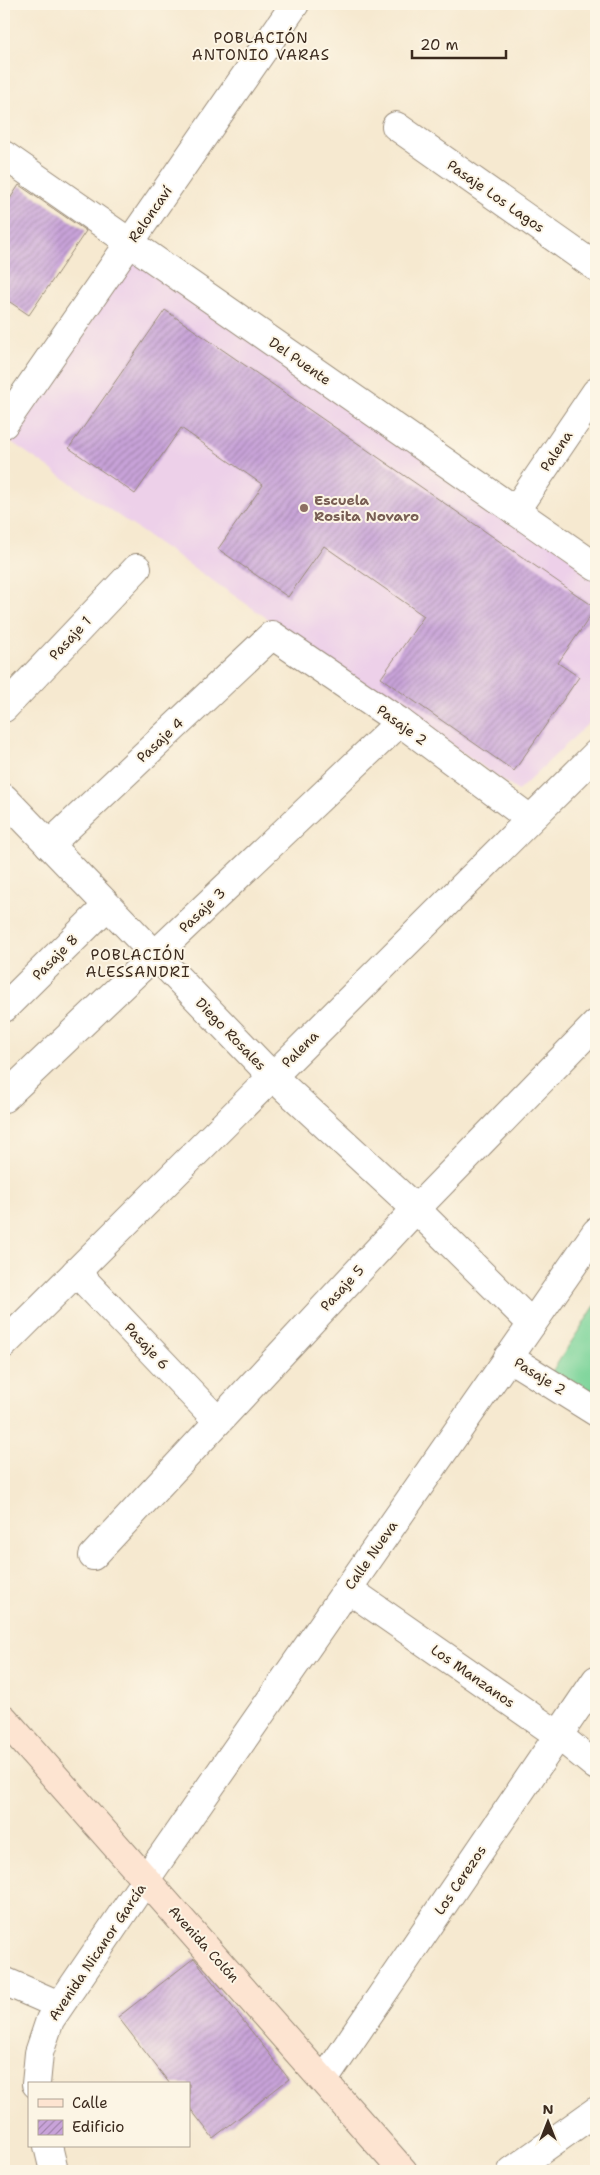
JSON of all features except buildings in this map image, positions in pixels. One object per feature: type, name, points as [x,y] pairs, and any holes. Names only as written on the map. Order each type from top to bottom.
[{"type":"main road","name":"Avenida Colón","points":[[4,1719],[403,2171]]},
{"type":"street","name":"Reloncaví","points":[[4,424],[295,4]]},
{"type":"street","name":"Pasaje Los Lagos","points":[[396,126],[596,267]]},
{"type":"street","name":"Del Puente","points":[[4,155],[596,567]]},
{"type":"street","name":"Palena","points":[[516,511],[596,392]]},
{"type":"street","name":"Pasaje 1","points":[[4,708],[137,568]]},
{"type":"street","name":"Pasaje 2","points":[[272,635],[400,722],[530,819]]},
{"type":"street","name":"Pasaje 4","points":[[49,845],[272,635]]},
{"type":"street","name":"Pasaje 3","points":[[4,1098],[400,722]]},
{"type":"street","name":"Palena","points":[[4,1344],[596,754]]},
{"type":"street","name":"Diego Rosales","points":[[4,798],[272,1076],[416,1209],[532,1324]]},
{"type":"street","name":"Pasaje 8","points":[[4,1008],[107,906]]},
{"type":"street","name":"Pasaje 5","points":[[93,1556],[416,1209],[596,1024]]},
{"type":"street","name":"Calle Nueva","points":[[146,1879],[596,1232]]},
{"type":"street","name":"Pasaje 6","points":[[76,1272],[218,1421]]},
{"type":"street","name":"Pasaje 2","points":[[508,1357],[596,1412]]},
{"type":"street","name":"Los Manzanos","points":[[348,1589],[558,1735],[596,1766]]},
{"type":"street","name":"Los Cerezos","points":[[324,2080],[596,1680]]},
{"type":"street","name":"Avenida Nicanor García","points":[[36,2082],[38,2054],[43,2037],[59,2005],[146,1879]]},
{"type":"street","points":[[4,1981],[59,2005]]},
{"type":"street","points":[[512,2171],[596,2111]]},
{"type":"street","points":[[48,2148],[54,2171]]},
{"type":"shaded area","name":"Escuela Rosita Novaro","points":[[139,251],[596,575],[596,716],[518,791],[10,441]]},
{"type":"green space","points":[[596,1304],[596,1402],[551,1373]]},
{"type":"place","name":"Escuela Rosita Novaro","points":[[304,508]]},
{"type":"district","name":"POBLACIÓN ANTONIO VARAS","points":[[261,46]]},
{"type":"district","name":"POBLACIÓN ALESSANDRI","points":[[138,964]]}]
